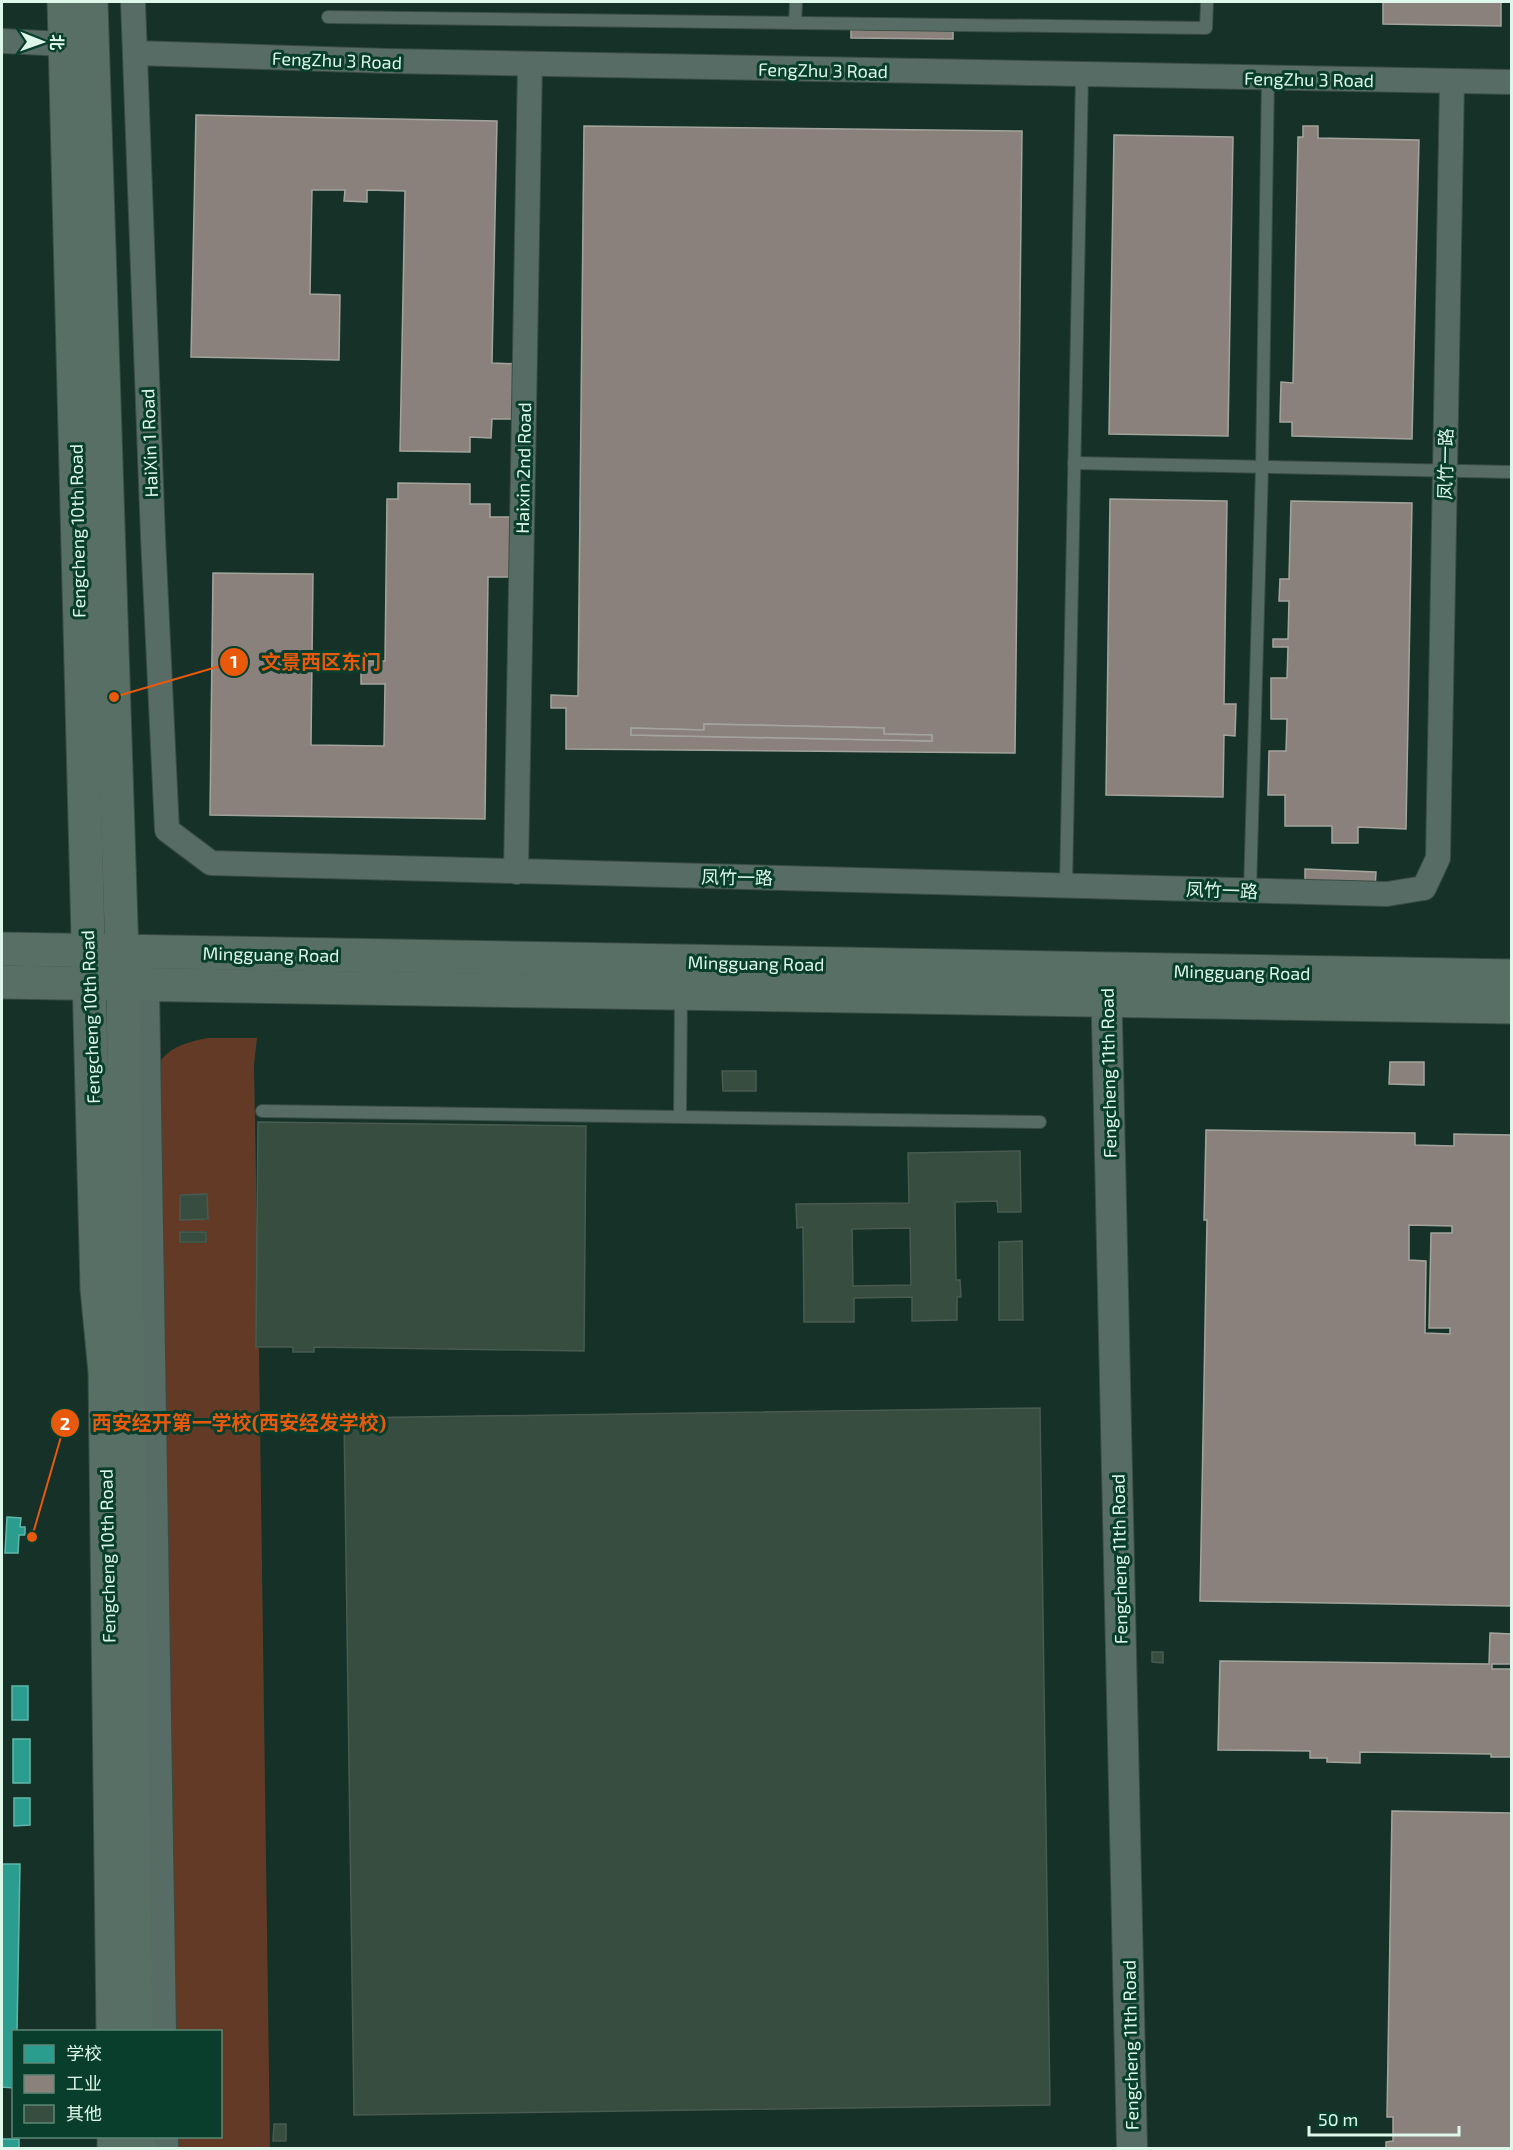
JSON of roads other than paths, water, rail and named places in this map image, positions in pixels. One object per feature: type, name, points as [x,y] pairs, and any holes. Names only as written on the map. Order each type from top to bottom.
[{"type":"main road","name":"Fengcheng 10th Road","points":[[64,2],[97,1289],[105,1372],[112,2030]]},
{"type":"main road","name":"Fengcheng 10th Road","points":[[91,2],[122,951],[135,985],[136,2030]]},
{"type":"main road","name":"Mingguang Road","points":[[2,949],[122,951],[1106,985],[1512,1007]]},
{"type":"main road","name":"Mingguang Road","points":[[2,982],[681,994],[1512,976]]},
{"type":"street","name":"HaiXin 1 Road","points":[[133,2],[153,537],[167,830],[211,863]]},
{"type":"street","points":[[2,42],[65,44]]},
{"type":"street","name":"FengZhu 3 Road","points":[[135,53],[530,64],[1512,82]]},
{"type":"street","name":"Haixin 2nd Road","points":[[516,872],[530,64]]},
{"type":"street","name":"凤竹一路","points":[[211,863],[1387,894],[1424,888],[1437,858],[1452,82]]},
{"type":"street","points":[[135,985],[164,2030]]},
{"type":"street","name":"Fengcheng 11th Road","points":[[1106,985],[1132,2148]]},
{"type":"lane","points":[[795,23],[796,2]]},
{"type":"lane","points":[[328,17],[1206,28],[1207,2]]},
{"type":"lane","points":[[1065,886],[1082,75]]},
{"type":"lane","points":[[1250,891],[1262,467],[1268,78]]},
{"type":"lane","points":[[1074,463],[1512,472]]},
{"type":"lane","points":[[680,1117],[681,994]]},
{"type":"lane","points":[[262,1111],[1040,1122]]},
{"type":"place","name":"文景西区东门","points":[[114,697]]},
{"type":"place","name":"西安经开第一学校(西安经发学校)","points":[[32,1537]]}]
